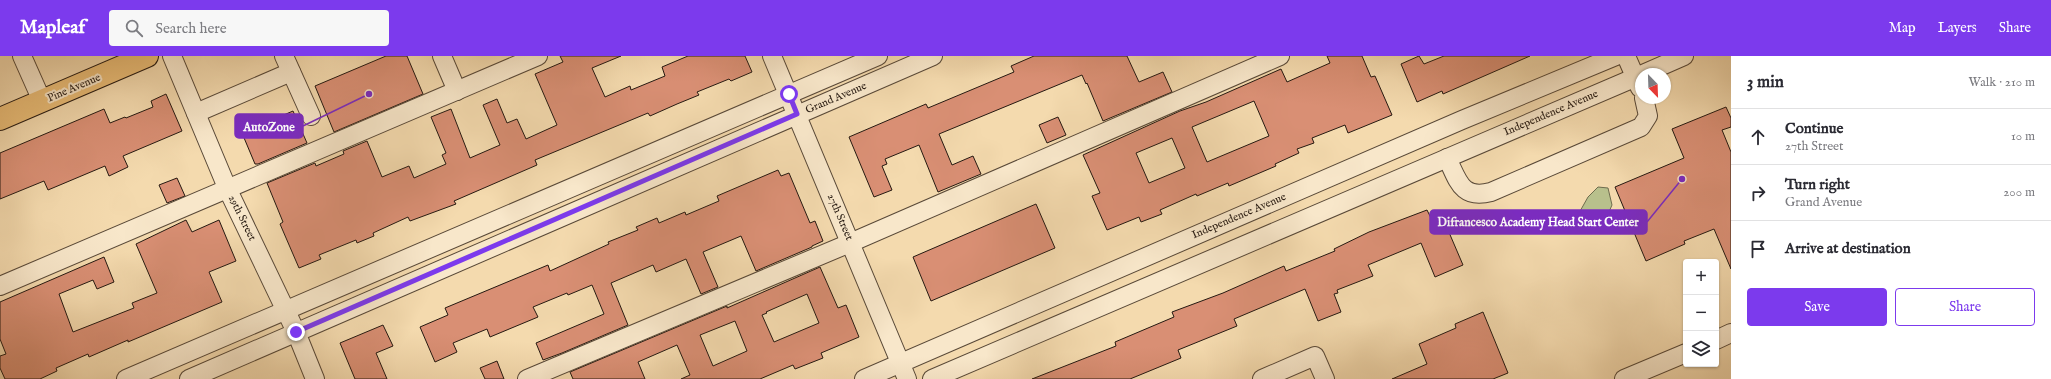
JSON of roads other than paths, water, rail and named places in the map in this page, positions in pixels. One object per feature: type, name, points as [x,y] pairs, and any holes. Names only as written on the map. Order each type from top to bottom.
[{"type":"main road","name":"Pine Avenue","points":[[0,119],[147,56]]},
{"type":"street","points":[[22,56],[42,101]]},
{"type":"street","name":"29th Street","points":[[172,56],[228,190],[286,310],[315,379]]},
{"type":"street","points":[[442,56],[457,91]]},
{"type":"street","points":[[0,286],[228,190],[538,56]]},
{"type":"street","name":"27th Street","points":[[772,56],[904,371]]},
{"type":"street","points":[[126,379],[878,56]]},
{"type":"street","name":"Grand Avenue","points":[[189,379],[933,56]]},
{"type":"street","points":[[527,379],[850,243],[1280,56]]},
{"type":"street","name":"Independence Avenue","points":[[864,379],[904,371],[1203,232],[1462,120],[1616,56]]},
{"type":"street","points":[[1626,56],[1635,71]]},
{"type":"street","name":"Independence Avenue","points":[[1661,68],[1684,56]]},
{"type":"street","points":[[196,113],[288,64],[311,116]]},
{"type":"street","name":"Independence Avenue","points":[[932,379],[1447,158],[1635,81]]},
{"type":"street","points":[[1447,158],[1461,188],[1472,194],[1490,192],[1641,128],[1648,116],[1645,104]]},
{"type":"street","points":[[1462,120],[1473,147]]},
{"type":"street","points":[[539,201],[548,222]]},
{"type":"street","points":[[1203,232],[1214,258]]},
{"type":"street","points":[[1719,339],[1731,333]]},
{"type":"street","points":[[1624,379],[1683,354]]},
{"type":"street","points":[[1262,379],[1315,356],[1325,379]]},
{"type":"place","name":"AutoZone","points":[[369,94]]},
{"type":"place","name":"Difrancesco Academy Head Start Center","points":[[1682,179]]}]
